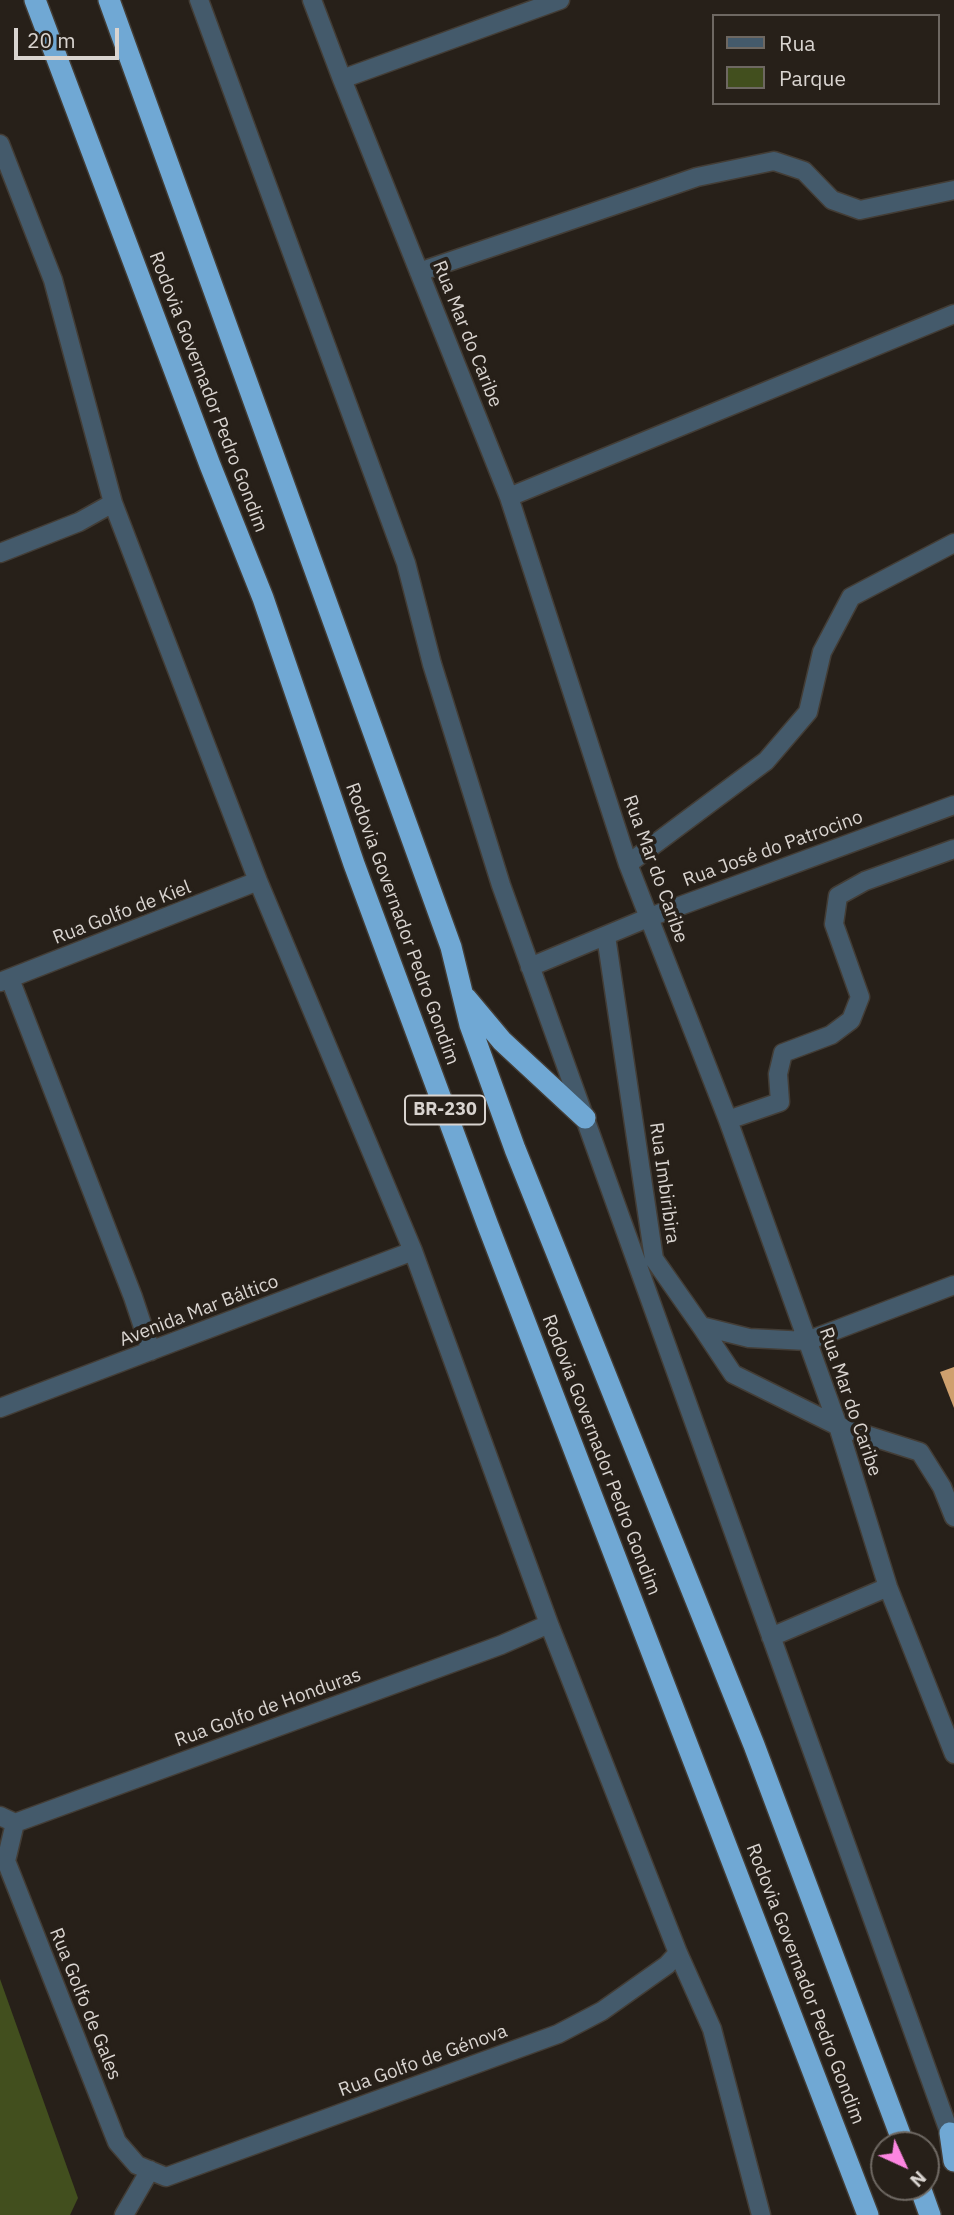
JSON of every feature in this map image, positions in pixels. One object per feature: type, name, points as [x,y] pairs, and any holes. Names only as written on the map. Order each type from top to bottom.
[{"type":"highway","name":"Rodovia Governador Pedro Gondim","points":[[35,0],[210,465],[263,598],[354,863],[487,1223],[868,2215]]},
{"type":"highway","name":"Rodovia Governador Pedro Gondim","points":[[109,0],[451,947],[470,1025],[515,1149],[754,1745],[899,2131]]},
{"type":"highway","points":[[463,993],[502,1041],[585,1118]]},
{"type":"highway","points":[[952,2139],[954,2161]]},
{"type":"street","points":[[199,0],[406,563],[432,664],[501,885],[952,2139]]},
{"type":"street","name":"Rua Mar do Caribe","points":[[312,0],[509,497],[628,864],[728,1120],[838,1426],[888,1587],[954,1754]]},
{"type":"street","points":[[342,79],[560,0]]},
{"type":"street","points":[[0,145],[53,280],[113,503],[258,881],[413,1251],[549,1624],[678,1953],[712,2029],[761,2215]]},
{"type":"street","points":[[419,272],[697,177],[774,161],[804,171],[832,200],[860,211],[954,190]]},
{"type":"street","points":[[509,497],[954,314]]},
{"type":"street","points":[[0,553],[79,522],[113,503]]},
{"type":"street","points":[[628,864],[766,761],[808,712],[822,652],[851,597],[954,542]]},
{"type":"street","name":"Rua José do Patrocino","points":[[530,967],[650,917],[954,805]]},
{"type":"street","points":[[728,1120],[780,1102],[778,1074],[783,1053],[831,1035],[850,1020],[860,998],[834,924],[838,896],[865,881],[954,849]]},
{"type":"street","name":"Rua Golfo de Kiel","points":[[5,981],[258,881]]},
{"type":"street","name":"Rua Imbiribira","points":[[606,936],[654,1259],[733,1374],[838,1426],[920,1452],[942,1487],[954,1517]]},
{"type":"street","points":[[5,981],[133,1297],[151,1351]]},
{"type":"street","name":"Avenida Mar Báltico","points":[[0,1408],[413,1251]]},
{"type":"street","points":[[701,1326],[749,1338],[807,1341],[954,1285]]},
{"type":"street","points":[[771,1637],[888,1587]]},
{"type":"street","name":"Rua Golfo de Honduras","points":[[7,1820],[501,1645],[549,1624]]},
{"type":"street","name":"Rua Golfo de Gales","points":[[7,1820],[6,1861],[117,2142],[137,2165],[158,2174]]},
{"type":"street","name":"Rua Golfo de Génova","points":[[158,2174],[558,2034],[602,2011],[667,1965],[678,1953]]},
{"type":"street","points":[[124,2215],[158,2174]]},
{"type":"green space","points":[[0,1979],[78,2198],[70,2215],[0,2215]]},
{"type":"building","points":[[954,1367],[954,1408],[940,1372]]}]
